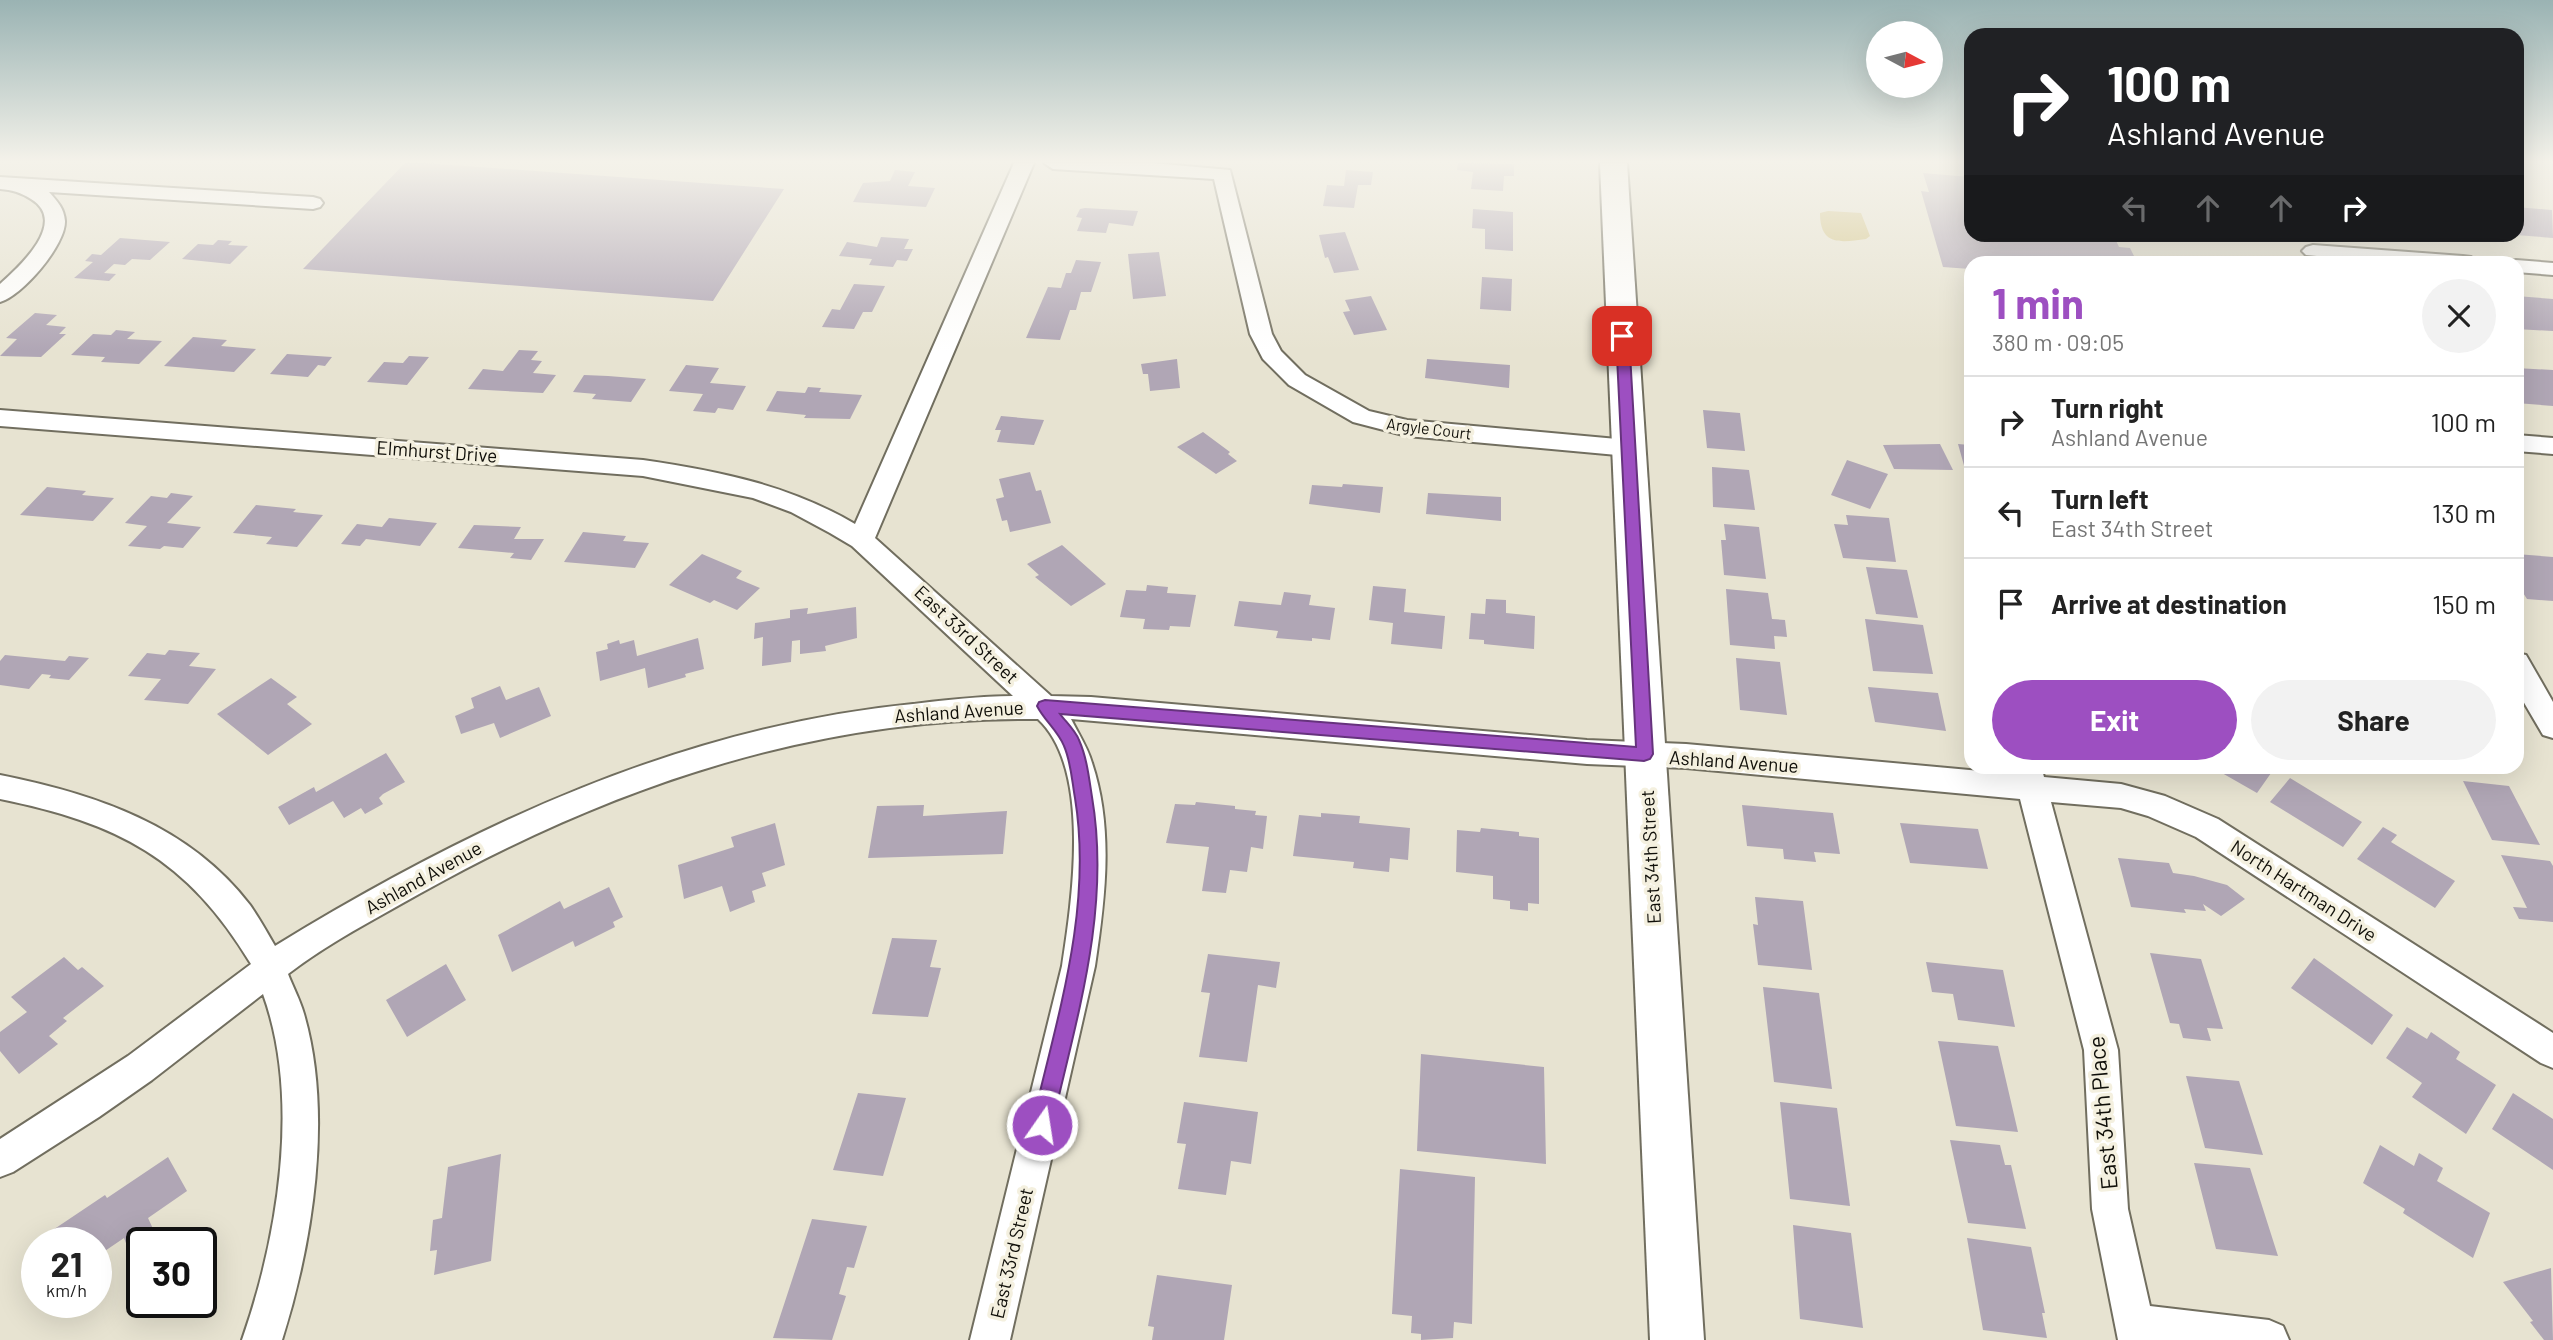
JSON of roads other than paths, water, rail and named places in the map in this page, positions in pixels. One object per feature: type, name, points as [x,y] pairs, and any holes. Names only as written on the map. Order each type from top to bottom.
[{"type":"street","points":[[0,295],[35,264],[48,246],[55,226]]},
{"type":"street","points":[[861,540],[997,226]]},
{"type":"street","name":"Argyle Court","points":[[1235,226],[1261,334],[1271,354],[1297,380],[1361,417],[1406,428],[1628,448]]},
{"type":"street","name":"East 34th Street","points":[[1616,226],[1677,1340]]},
{"type":"street","points":[[2312,249],[2393,256]]},
{"type":"street","points":[[2524,266],[2553,268]]},
{"type":"street","name":"Elmhurst Drive","points":[[0,418],[643,468],[769,495],[827,519],[861,540]]},
{"type":"street","points":[[2524,444],[2553,446]]},
{"type":"street","name":"East 33rd Street","points":[[861,540],[1045,706],[1071,740],[1077,759],[1089,830],[1089,906],[1080,963],[990,1340]]},
{"type":"street","points":[[2532,675],[2553,727]]},
{"type":"street","name":"Ashland Avenue","points":[[0,1159],[87,1105],[140,1068],[269,969],[356,913],[436,868],[531,821],[619,784],[750,743],[863,720],[961,709],[1045,706],[1644,754],[1964,772]]},
{"type":"street","name":"Ashland Avenue","points":[[1994,774],[2029,776]]},
{"type":"street","name":"North Hartman Drive","points":[[2029,776],[2129,798],[2171,811],[2207,828],[2553,1052]]},
{"type":"street","name":"East 34th Place","points":[[2029,776],[2101,1050],[2110,1209],[2136,1331]]},
{"type":"street","points":[[0,787],[49,796],[107,814],[149,834],[202,873],[233,906],[264,954],[285,1010],[297,1068],[300,1104],[295,1199],[262,1340]]},
{"type":"street","points":[[2136,1331],[2269,1340]]}]
